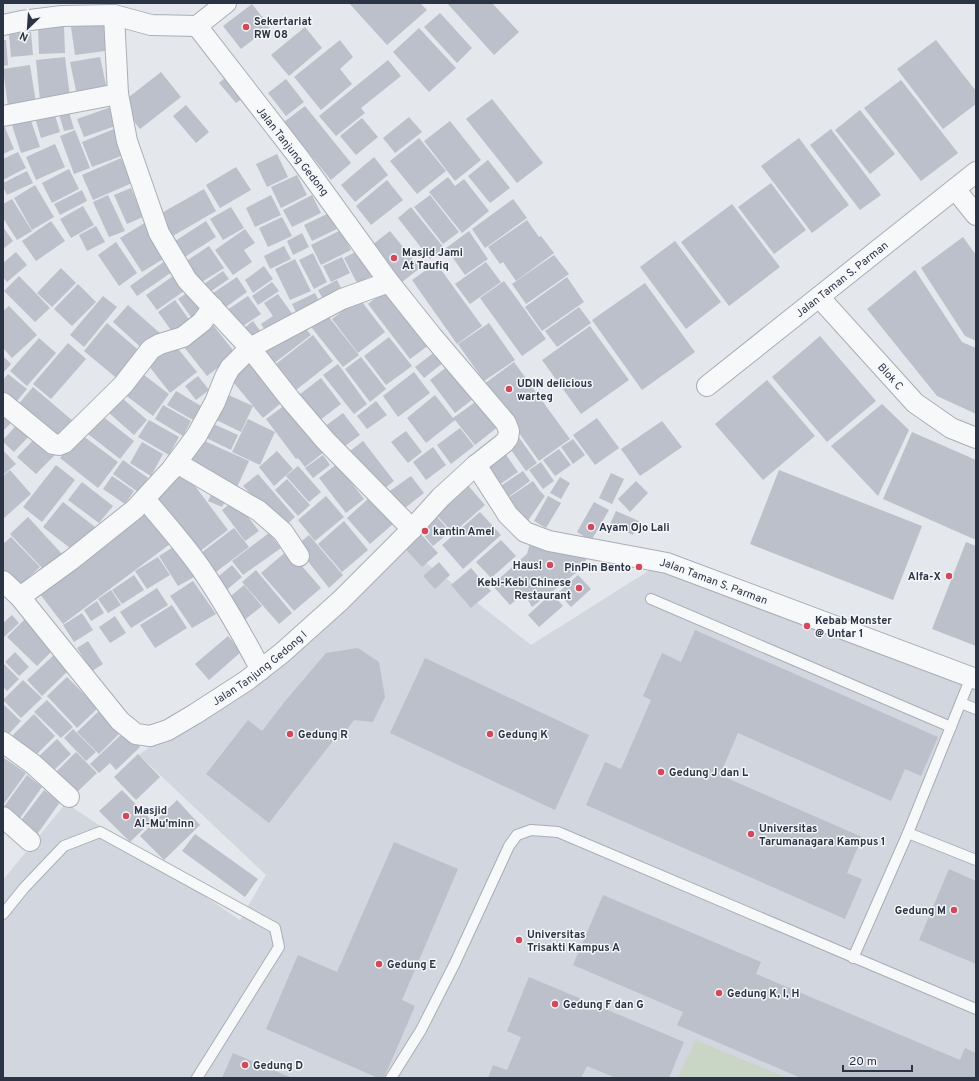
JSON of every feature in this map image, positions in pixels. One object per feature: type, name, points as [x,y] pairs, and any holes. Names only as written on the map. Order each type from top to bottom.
[{"type":"street","points":[[3,25],[62,16],[114,15],[151,25],[197,26],[226,3]]},
{"type":"street","points":[[114,15],[118,94],[126,140],[159,233],[187,280],[250,348],[290,399],[325,440],[412,529]]},
{"type":"street","name":"Jalan Tanjung Gedong","points":[[197,26],[300,159],[389,282],[432,336],[506,423],[509,431]]},
{"type":"street","points":[[3,116],[118,94]]},
{"type":"street","name":"Jalan Taman S. Parman","points":[[707,386],[976,172]]},
{"type":"street","points":[[955,189],[976,215]]},
{"type":"street","points":[[20,597],[71,560],[135,509],[145,499],[177,463],[198,435],[230,368],[250,348],[342,299],[389,282]]},
{"type":"street","name":"Blok C","points":[[819,297],[915,403],[951,428],[976,438]]},
{"type":"street","points":[[3,403],[53,444],[59,445],[64,443],[123,384],[151,349],[160,344],[183,337],[202,322],[213,307]]},
{"type":"street","name":"Jalan Tanjung Gedong I","points":[[3,580],[20,597],[120,721],[136,734],[150,736],[168,730],[227,694],[282,653],[340,601],[412,529],[441,497],[476,465],[504,443],[508,438],[509,431]]},
{"type":"street","points":[[177,463],[259,511],[283,532],[299,556]]},
{"type":"street","name":"Jalan Taman S. Parman","points":[[476,465],[508,515],[525,532],[549,541],[667,563],[973,678]]},
{"type":"street","points":[[145,499],[174,533],[202,570],[243,636],[261,670]]},
{"type":"street","points":[[5,749],[32,764],[69,797]]},
{"type":"street","points":[[3,817],[30,841]]},
{"type":"lane","points":[[651,599],[952,727]]},
{"type":"lane","points":[[853,958],[908,833],[961,703],[973,678]]},
{"type":"lane","points":[[961,703],[976,709]]},
{"type":"lane","points":[[391,1078],[421,1030],[509,846],[517,835],[531,830],[558,832],[976,1009]]},
{"type":"lane","points":[[3,914],[24,888],[64,846],[100,832],[275,928],[279,947],[197,1078]]},
{"type":"lane","points":[[908,833],[976,860]]},
{"type":"shaded area","points":[[406,547],[531,645],[661,563],[976,682],[976,1078],[3,1078],[3,880],[66,803],[240,920],[266,875],[139,755]]},
{"type":"green space","points":[[696,1040],[787,1078],[677,1078]]},
{"type":"building","points":[[349,3],[420,3],[427,10],[387,45]]},
{"type":"building","points":[[447,3],[492,3],[519,32],[494,55]]},
{"type":"building","name":"Sekertariat RW 08","points":[[252,4],[270,27],[241,49],[223,26]]},
{"type":"building","points":[[440,13],[472,48],[457,63],[424,27]]},
{"type":"building","points":[[108,22],[112,50],[75,55],[71,27]]},
{"type":"building","points":[[64,26],[65,53],[39,54],[38,27]]},
{"type":"building","points":[[305,27],[322,48],[289,76],[271,55]]},
{"type":"building","points":[[419,28],[456,68],[429,92],[393,52]]},
{"type":"building","points":[[31,32],[33,55],[11,57],[9,34]]},
{"type":"building","points":[[3,40],[6,40],[8,65],[3,66]]},
{"type":"building","points":[[340,40],[353,57],[340,69],[352,84],[321,110],[294,77]]},
{"type":"building","points":[[936,40],[976,91],[976,104],[943,129],[897,69]]},
{"type":"building","points":[[65,57],[70,97],[40,100],[36,60]]},
{"type":"building","points":[[100,57],[108,94],[78,100],[70,62]]},
{"type":"building","points":[[388,60],[401,76],[361,108],[365,113],[336,136],[319,116]]},
{"type":"building","points":[[30,65],[36,103],[8,107],[3,69]]},
{"type":"building","points":[[161,72],[181,97],[140,129],[120,104]]},
{"type":"building","points":[[227,76],[244,97],[236,103],[219,83]]},
{"type":"building","points":[[286,79],[304,102],[286,116],[268,93]]},
{"type":"building","points":[[901,80],[958,153],[921,181],[864,108]]},
{"type":"building","points":[[492,99],[543,163],[517,183],[466,119]]},
{"type":"building","points":[[186,105],[209,132],[196,143],[173,116]]},
{"type":"building","points":[[305,106],[351,163],[331,180],[284,122]]},
{"type":"building","points":[[111,107],[118,125],[84,137],[77,119]]},
{"type":"building","points":[[860,110],[895,154],[870,174],[835,130]]},
{"type":"building","points":[[54,112],[60,132],[41,138],[35,118]]},
{"type":"building","points":[[69,112],[74,129],[64,131],[59,114]]},
{"type":"building","points":[[29,115],[40,147],[21,153],[11,122]]},
{"type":"building","points":[[409,117],[422,132],[395,153],[383,138]]},
{"type":"building","points":[[362,118],[378,137],[356,155],[340,136]]},
{"type":"building","points":[[450,121],[481,160],[455,181],[424,141]]},
{"type":"building","points":[[3,123],[14,149],[3,154]]},
{"type":"building","points":[[114,129],[124,155],[92,167],[82,142]]},
{"type":"building","points":[[831,129],[881,195],[860,210],[810,145]]},
{"type":"building","points":[[75,130],[90,168],[74,174],[60,136]]},
{"type":"building","points":[[419,138],[446,171],[417,194],[390,161]]},
{"type":"building","points":[[799,138],[849,205],[812,233],[761,166]]},
{"type":"building","points":[[55,144],[65,167],[36,180],[26,157]]},
{"type":"building","points":[[18,152],[26,168],[3,180],[3,159]]},
{"type":"building","points":[[277,154],[288,177],[267,187],[256,164]]},
{"type":"building","points":[[374,157],[388,175],[355,202],[341,185]]},
{"type":"building","points":[[121,158],[132,183],[93,200],[82,175]]},
{"type":"building","points":[[488,160],[510,188],[490,203],[468,176]]},
{"type":"building","points":[[236,167],[251,190],[220,208],[206,185]]},
{"type":"building","points":[[69,169],[79,189],[52,203],[42,183]]},
{"type":"building","points":[[27,171],[33,183],[7,195],[3,187],[3,183]]},
{"type":"building","points":[[297,175],[307,195],[281,208],[271,187]]},
{"type":"building","points":[[448,177],[455,186],[464,179],[489,211],[462,233],[429,192]]},
{"type":"building","points":[[387,180],[403,200],[371,225],[356,206]]},
{"type":"building","points":[[771,183],[806,230],[774,254],[738,207]]},
{"type":"building","points":[[35,185],[54,217],[32,230],[14,198]]},
{"type":"building","points":[[131,188],[143,217],[127,224],[114,195]]},
{"type":"building","points":[[204,189],[216,211],[171,237],[158,215]]},
{"type":"building","points":[[82,190],[87,201],[60,215],[54,204]]},
{"type":"building","points":[[108,195],[125,231],[109,237],[93,202]]},
{"type":"building","points":[[271,195],[281,215],[255,227],[246,208]]},
{"type":"building","points":[[312,195],[321,213],[292,227],[283,210]]},
{"type":"building","points":[[430,195],[459,232],[443,244],[414,207]]},
{"type":"building","points":[[12,199],[32,231],[17,240],[3,218],[3,204]]},
{"type":"building","points":[[513,199],[527,218],[485,248],[472,229]]},
{"type":"building","points":[[732,204],[780,267],[729,306],[681,242]]},
{"type":"building","points":[[83,206],[94,225],[71,238],[60,219]]},
{"type":"building","points":[[231,207],[244,228],[223,240],[210,219]]},
{"type":"building","points":[[411,207],[444,248],[430,259],[398,218]]},
{"type":"building","points":[[329,213],[337,229],[312,241],[304,225]]},
{"type":"building","points":[[282,217],[292,236],[268,247],[259,228]]},
{"type":"building","points":[[527,220],[539,237],[541,236],[554,253],[516,281],[503,262],[500,264],[488,247]]},
{"type":"building","points":[[51,221],[65,241],[36,261],[22,241]]},
{"type":"building","points":[[206,221],[216,237],[180,260],[169,245]]},
{"type":"building","points":[[146,222],[168,256],[142,272],[120,238]]},
{"type":"building","points":[[96,226],[105,242],[87,251],[79,235]]},
{"type":"building","points":[[3,227],[13,241],[3,249]]},
{"type":"building","points":[[245,229],[255,243],[244,250],[252,262],[233,275],[215,250]]},
{"type":"building","points":[[341,230],[351,250],[321,265],[311,245]]},
{"type":"building","name":"Masjid Jami At Taufiq","points":[[390,231],[420,268],[397,286],[367,249]]},
{"type":"building","points":[[469,231],[488,259],[465,275],[446,248]]},
{"type":"building","points":[[302,233],[309,247],[293,255],[287,241]]},
{"type":"building","points":[[963,237],[976,255],[976,341],[965,336],[921,268]]},
{"type":"building","points":[[675,241],[721,302],[686,329],[640,267]]},
{"type":"building","points":[[116,242],[137,273],[119,286],[98,255]]},
{"type":"building","points":[[209,246],[224,268],[197,285],[182,264]]},
{"type":"building","points":[[284,246],[291,259],[270,269],[264,256]]},
{"type":"building","points":[[359,250],[372,276],[357,283],[344,258]]},
{"type":"building","points":[[16,252],[27,265],[7,282],[3,277],[3,263]]},
{"type":"building","points":[[313,253],[327,282],[314,289],[299,260]]},
{"type":"building","points":[[554,255],[569,274],[526,304],[512,284]]},
{"type":"building","points":[[342,257],[350,273],[331,282],[323,266]]},
{"type":"building","points":[[295,259],[311,291],[290,300],[275,269]]},
{"type":"building","points":[[165,261],[172,272],[137,296],[130,286]]},
{"type":"building","points":[[486,262],[501,282],[470,304],[455,284]]},
{"type":"building","points":[[436,263],[482,326],[457,344],[412,280]]},
{"type":"building","points":[[264,266],[273,279],[253,293],[245,280]]},
{"type":"building","points":[[61,268],[76,283],[52,307],[37,293]]},
{"type":"building","points":[[915,270],[962,342],[976,348],[976,414],[937,396],[867,309]]},
{"type":"building","points":[[223,271],[229,279],[204,296],[198,288]]},
{"type":"building","points":[[176,274],[187,289],[157,310],[146,295]]},
{"type":"building","points":[[19,276],[50,308],[35,322],[4,291]]},
{"type":"building","points":[[237,277],[247,292],[223,309],[213,293]]},
{"type":"building","points":[[567,277],[584,302],[542,331],[525,307]]},
{"type":"building","points":[[337,280],[343,292],[324,301],[318,290]]},
{"type":"building","points":[[504,281],[546,339],[522,356],[480,298]]},
{"type":"building","points":[[272,282],[279,291],[258,305],[252,296]]},
{"type":"building","points":[[645,283],[695,352],[642,390],[592,320]]},
{"type":"building","points":[[78,284],[96,302],[72,326],[54,309]]},
{"type":"building","points":[[386,290],[429,345],[410,359],[368,304]]},
{"type":"building","points":[[188,292],[205,317],[196,324],[178,299]]},
{"type":"building","points":[[315,293],[320,303],[297,314],[292,304]]},
{"type":"building","points":[[278,294],[293,315],[266,332],[261,324],[273,316],[264,303]]},
{"type":"building","points":[[103,296],[117,307],[84,347],[70,335]]},
{"type":"building","points":[[248,296],[261,314],[240,328],[227,310]]},
{"type":"building","points":[[359,298],[385,332],[358,353],[332,319]]},
{"type":"building","points":[[175,300],[193,325],[176,337],[158,312]]},
{"type":"building","points":[[128,305],[161,334],[145,351],[113,322]]},
{"type":"building","points":[[9,306],[37,335],[12,358],[3,348],[3,311]]},
{"type":"building","points":[[579,307],[591,323],[557,347],[545,331]]},
{"type":"building","points":[[324,311],[359,355],[343,367],[308,323]]},
{"type":"building","points":[[209,320],[236,354],[207,376],[180,342]]},
{"type":"building","points":[[253,321],[261,332],[250,340],[243,329]]},
{"type":"building","points":[[107,323],[143,354],[120,381],[84,351]]},
{"type":"building","points":[[301,323],[311,335],[273,364],[263,352]]},
{"type":"building","points":[[489,323],[515,360],[484,381],[458,344]]},
{"type":"building","points":[[590,326],[629,380],[581,414],[542,360]]},
{"type":"building","points":[[313,335],[333,361],[296,390],[276,364]]},
{"type":"building","points":[[820,336],[876,401],[827,442],[772,377]]},
{"type":"building","points":[[389,337],[412,366],[386,385],[364,356]]},
{"type":"building","points":[[39,338],[56,353],[27,386],[10,371]]},
{"type":"building","points":[[68,343],[86,359],[51,399],[33,384]]},
{"type":"building","points":[[175,345],[197,372],[170,393],[145,361]]},
{"type":"building","points":[[436,351],[444,362],[424,378],[415,367]]},
{"type":"building","points":[[3,356],[11,364],[3,373]]},
{"type":"building","points":[[361,357],[386,389],[370,402],[345,369]]},
{"type":"building","points":[[251,359],[285,400],[263,418],[229,377]]},
{"type":"building","points":[[514,362],[570,439],[539,461],[484,384]]},
{"type":"building","points":[[338,364],[367,404],[354,414],[323,375]]},
{"type":"building","points":[[448,366],[473,399],[455,413],[430,380]]},
{"type":"building","points":[[140,372],[169,394],[153,416],[124,394]]},
{"type":"building","points":[[414,372],[430,393],[398,417],[383,396]]},
{"type":"building","points":[[8,374],[27,389],[12,407],[3,400],[3,380]]},
{"type":"building","points":[[198,376],[209,390],[196,400],[185,386]]},
{"type":"building","points":[[321,378],[341,404],[315,424],[295,398]]},
{"type":"building","points":[[767,380],[815,436],[763,480],[715,424]]},
{"type":"building","points":[[33,387],[73,421],[56,442],[16,407]]},
{"type":"building","points":[[176,391],[201,406],[193,420],[167,405]]},
{"type":"building","points":[[224,393],[253,406],[241,432],[212,418]]},
{"type":"building","points":[[435,395],[453,418],[478,400],[499,426],[475,445],[455,420],[426,443],[407,418]]},
{"type":"building","points":[[122,398],[147,420],[134,435],[109,413]]},
{"type":"building","points":[[376,401],[387,415],[367,429],[357,416]]},
{"type":"building","points":[[882,404],[909,430],[878,496],[831,446]]},
{"type":"building","points":[[163,405],[191,421],[183,436],[155,419]]},
{"type":"building","points":[[285,405],[315,445],[318,443],[324,452],[305,467],[298,458],[296,459],[266,419]]},
{"type":"building","points":[[3,406],[15,419],[3,431]]},
{"type":"building","points":[[343,413],[360,435],[341,449],[324,427]]},
{"type":"building","points":[[102,416],[134,441],[120,459],[88,434]]},
{"type":"building","points":[[597,418],[619,448],[595,465],[573,435]]},
{"type":"building","points":[[248,419],[275,432],[260,465],[232,452]]},
{"type":"building","points":[[149,420],[179,437],[169,455],[138,437]]},
{"type":"building","points":[[20,421],[33,432],[14,452],[3,442],[3,440]]},
{"type":"building","points":[[662,421],[682,447],[640,476],[621,449]]},
{"type":"building","points":[[209,422],[238,435],[231,450],[202,436]]},
{"type":"building","points":[[460,428],[474,446],[451,464],[437,445]]},
{"type":"building","points":[[406,431],[422,452],[408,463],[391,442]]},
{"type":"building","points":[[912,432],[976,460],[976,540],[883,499]]},
{"type":"building","points":[[79,433],[118,462],[98,488],[60,458]]},
{"type":"building","points":[[39,434],[58,452],[36,474],[17,457]]},
{"type":"building","points":[[518,436],[537,463],[526,471],[507,444]]},
{"type":"building","points":[[198,438],[249,461],[237,487],[186,464]]},
{"type":"building","points":[[573,439],[585,455],[573,464],[561,447]]},
{"type":"building","points":[[363,441],[394,481],[381,491],[350,451]]},
{"type":"building","points":[[142,442],[163,454],[151,476],[130,463]]},
{"type":"building","points":[[433,447],[446,465],[426,480],[413,462]]},
{"type":"building","points":[[559,449],[571,465],[555,476],[543,460]]},
{"type":"building","points":[[3,450],[16,464],[3,475]]},
{"type":"building","points":[[277,451],[293,469],[274,486],[259,467]]},
{"type":"building","points":[[504,452],[518,472],[496,487],[483,467]]},
{"type":"building","points":[[323,455],[330,465],[313,478],[305,468]]},
{"type":"building","points":[[123,460],[148,478],[138,492],[113,474]]},
{"type":"building","points":[[541,462],[554,481],[543,489],[529,470]]},
{"type":"building","points":[[337,464],[364,499],[346,513],[319,478]]},
{"type":"building","points":[[56,465],[75,480],[42,522],[23,507]]},
{"type":"building","points":[[298,466],[321,492],[309,502],[286,476]]},
{"type":"building","points":[[10,470],[31,494],[4,518],[3,476]]},
{"type":"building","points":[[183,470],[228,530],[195,555],[150,495]]},
{"type":"building","points":[[779,470],[922,526],[893,600],[750,544]]},
{"type":"building","points":[[523,471],[530,481],[507,498],[499,487]]},
{"type":"building","points":[[611,473],[624,479],[612,504],[599,498]]},
{"type":"building","points":[[258,474],[295,517],[283,528],[243,486]]},
{"type":"building","points":[[112,476],[134,491],[125,504],[103,489]]},
{"type":"building","points":[[411,476],[424,493],[401,511],[387,493]]},
{"type":"building","points":[[560,477],[570,483],[561,499],[550,493]]},
{"type":"building","points":[[287,479],[310,505],[298,516],[275,490]]},
{"type":"building","points":[[533,481],[545,496],[527,522],[508,498]]},
{"type":"building","points":[[636,481],[648,493],[630,512],[618,499]]},
{"type":"building","points":[[82,482],[113,506],[99,523],[68,500]]},
{"type":"building","points":[[465,482],[485,505],[453,533],[433,511]]},
{"type":"building","points":[[214,489],[228,496],[222,507],[208,501]]},
{"type":"building","points":[[326,496],[344,517],[315,541],[298,520]]},
{"type":"building","points":[[548,496],[561,503],[546,528],[534,521]]},
{"type":"building","points":[[370,497],[393,524],[370,544],[347,518]]},
{"type":"building","points":[[235,500],[259,531],[245,541],[222,510]]},
{"type":"building","points":[[63,502],[95,527],[75,552],[43,527]]},
{"type":"building","points":[[594,502],[609,510],[591,541],[577,532]]},
{"type":"building","points":[[143,508],[170,544],[63,624],[36,589]]},
{"type":"building","points":[[616,511],[639,521],[633,535],[610,524]]},
{"type":"building","points":[[433,512],[450,532],[433,546],[417,527]]},
{"type":"building","points":[[480,512],[501,535],[463,569],[442,545]]},
{"type":"building","points":[[28,517],[62,554],[44,570],[10,534]]},
{"type":"building","points":[[344,521],[368,550],[342,572],[318,544]]},
{"type":"building","points":[[234,528],[249,547],[212,575],[197,556]]},
{"type":"building","points":[[417,530],[438,553],[422,567],[401,544]]},
{"type":"building","points":[[269,533],[281,548],[243,575],[232,561]]},
{"type":"building","points":[[309,535],[343,575],[329,588],[296,546]]},
{"type":"building","points":[[11,537],[40,567],[17,588],[3,573],[3,544]]},
{"type":"building","points":[[501,540],[516,556],[491,578],[476,562]]},
{"type":"building","points":[[966,542],[976,546],[976,646],[932,629]]},
{"type":"building","points":[[530,543],[587,558],[581,569],[532,607],[524,593],[510,605],[492,585],[527,554]]},
{"type":"building","points":[[175,546],[194,577],[178,586],[159,556]]},
{"type":"building","points":[[288,550],[321,588],[294,611],[261,573]]},
{"type":"building","points":[[158,557],[170,575],[147,589],[135,571]]},
{"type":"building","points":[[439,562],[450,575],[435,589],[423,576]]},
{"type":"building","points":[[232,565],[242,577],[223,593],[213,581]]},
{"type":"building","points":[[471,568],[491,591],[471,608],[451,585]]},
{"type":"building","points":[[256,570],[292,613],[279,624],[242,582]]},
{"type":"building","points":[[134,575],[144,590],[122,604],[112,590]]},
{"type":"building","points":[[578,575],[591,589],[571,607],[558,593]]},
{"type":"building","points":[[193,581],[216,614],[192,628],[170,596]]},
{"type":"building","points":[[244,585],[262,606],[242,622],[225,601]]},
{"type":"building","points":[[157,588],[168,605],[131,628],[120,612]]},
{"type":"building","points":[[111,590],[121,605],[108,613],[98,599]]},
{"type":"building","points":[[552,593],[563,606],[539,627],[528,615]]},
{"type":"building","points":[[97,601],[104,613],[91,621],[84,610]]},
{"type":"building","points":[[172,605],[187,628],[155,648],[140,625]]},
{"type":"building","points":[[82,613],[93,630],[74,642],[63,625]]},
{"type":"building","points":[[12,615],[19,623],[3,638],[3,623]]},
{"type":"building","points":[[28,616],[58,645],[37,666],[7,637]]},
{"type":"building","points":[[115,616],[126,633],[110,643],[99,627]]},
{"type":"building","name":"Gedung J dan L","points":[[695,630],[938,737],[921,776],[905,769],[891,801],[738,733],[720,775],[862,837],[847,873],[862,879],[845,919],[586,805],[605,762],[621,769],[651,700],[643,696],[662,653],[681,662]]},
{"type":"building","points":[[228,636],[241,652],[209,680],[195,664]]},
{"type":"building","points":[[88,641],[103,664],[92,671],[77,648]]},
{"type":"building","name":"Gedung R","points":[[358,648],[379,662],[385,697],[373,722],[354,720],[339,740],[336,737],[269,823],[206,774],[248,720],[262,731],[326,653]]},
{"type":"building","points":[[15,652],[29,667],[19,676],[5,662]]},
{"type":"building","points":[[55,654],[70,669],[42,696],[27,680]]},
{"type":"building","name":"Gedung K","points":[[425,658],[589,735],[555,810],[390,733]]},
{"type":"building","points":[[3,663],[19,679],[7,691],[3,687]]},
{"type":"building","points":[[67,677],[98,708],[77,728],[47,696]]},
{"type":"building","points":[[23,680],[42,698],[21,718],[3,700]]},
{"type":"building","points":[[47,700],[73,727],[61,738],[34,712]]},
{"type":"building","points":[[3,704],[21,721],[4,739],[3,738]]},
{"type":"building","points":[[100,710],[121,732],[99,754],[77,732]]},
{"type":"building","points":[[34,714],[55,736],[32,759],[11,737]]},
{"type":"building","points":[[73,729],[96,752],[86,761],[64,738]]},
{"type":"building","points":[[125,731],[140,747],[116,770],[110,763],[99,773],[90,764]]},
{"type":"building","points":[[57,739],[71,754],[51,773],[37,758]]},
{"type":"building","points":[[76,752],[97,773],[74,795],[54,774]]},
{"type":"building","points":[[138,754],[160,777],[136,800],[114,777]]},
{"type":"building","points":[[4,758],[26,773],[3,805],[3,760]]},
{"type":"building","points":[[27,775],[42,787],[18,821],[3,808]]},
{"type":"building","points":[[44,790],[60,802],[36,836],[19,823]]},
{"type":"building","name":"Masjid AI-Mu'minn","points":[[122,790],[152,821],[130,842],[99,811]]},
{"type":"building","points":[[177,800],[200,825],[164,860],[140,836]]},
{"type":"building","points":[[195,834],[258,879],[245,897],[182,851]]},
{"type":"building","name":"Gedung E","points":[[394,842],[458,869],[402,1000],[415,1006],[384,1078],[378,1078],[266,1029],[298,955],[337,972]]},
{"type":"building","name":"Gedung M","points":[[949,869],[976,881],[976,964],[919,940]]},
{"type":"building","name":"Gedung K, I, H","points":[[603,895],[761,962],[756,974],[960,1060],[965,1048],[976,1053],[976,1078],[801,1078],[677,1025],[683,1012],[573,965]]},
{"type":"building","name":"Gedung F dan G","points":[[529,977],[684,1042],[669,1078],[616,1078],[587,1066],[581,1078],[488,1078],[493,1065],[507,1070],[521,1037],[507,1031]]},
{"type":"building","name":"Gedung D","points":[[233,1053],[292,1078],[222,1078]]},
{"type":"place","name":"Sekertariat RW 08","points":[[246,27]]},
{"type":"place","name":"Masjid Jami At Taufiq","points":[[394,258]]},
{"type":"place","name":"UDIN delicious warteg","points":[[509,389]]},
{"type":"place","name":"Ayam Ojo Lali","points":[[591,527]]},
{"type":"place","name":"kantin Amel","points":[[425,531]]},
{"type":"place","name":"Haus!","points":[[550,565]]},
{"type":"place","name":"PinPin Bento","points":[[639,567]]},
{"type":"place","name":"Alfa-X","points":[[949,576]]},
{"type":"place","name":"Kebi-Kebi Chinese Restaurant","points":[[579,588]]},
{"type":"place","name":"Kebab Monster @ Untar 1","points":[[807,626]]},
{"type":"place","name":"Gedung R","points":[[290,734]]},
{"type":"place","name":"Gedung K","points":[[490,734]]},
{"type":"place","name":"Gedung J dan L","points":[[661,772]]},
{"type":"place","name":"Masjid AI-Mu'minn","points":[[126,816]]},
{"type":"place","name":"Universitas Tarumanagara Kampus 1","points":[[751,834]]},
{"type":"place","name":"Gedung M","points":[[954,910]]},
{"type":"place","name":"Universitas Trisakti Kampus A","points":[[519,940]]},
{"type":"place","name":"Gedung E","points":[[379,964]]},
{"type":"place","name":"Gedung K, I, H","points":[[719,993]]},
{"type":"place","name":"Gedung F dan G","points":[[555,1004]]},
{"type":"place","name":"Gedung D","points":[[245,1065]]}]
